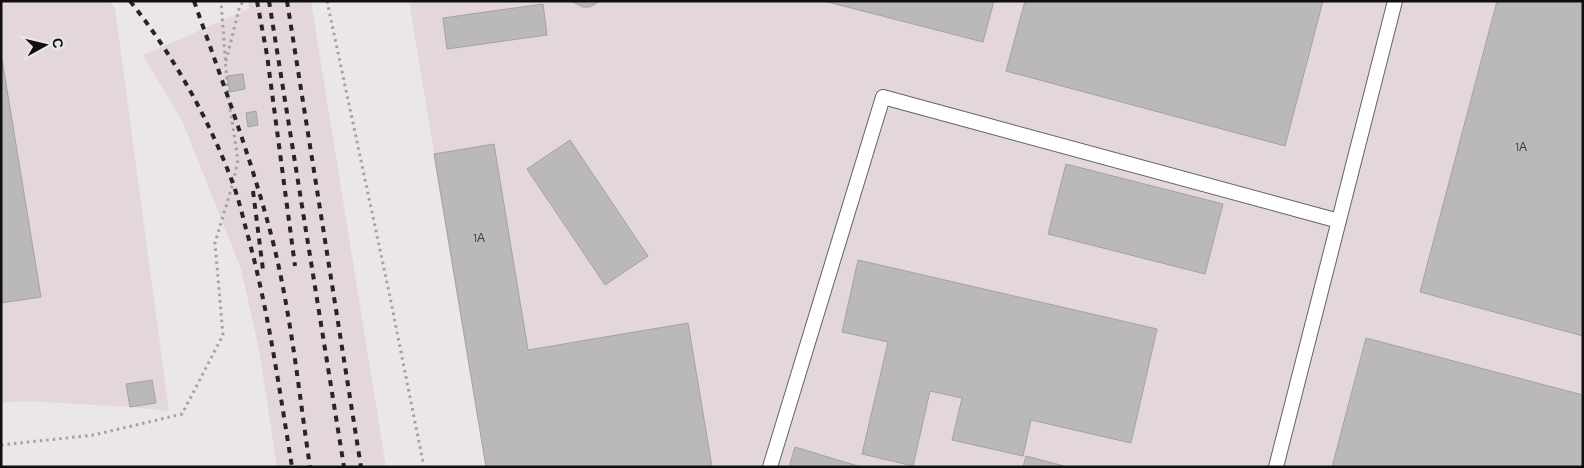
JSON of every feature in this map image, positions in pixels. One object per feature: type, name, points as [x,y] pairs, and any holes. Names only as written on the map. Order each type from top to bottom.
[{"type":"lane","points":[[1276,467],[1395,1]]},
{"type":"lane","points":[[770,467],[883,97],[1339,221]]},
{"type":"path","points":[[1,445],[94,435],[182,414],[223,335],[214,243],[233,183],[238,160],[228,96],[221,1]]},
{"type":"path","points":[[225,64],[239,8],[243,1]]},
{"type":"path","points":[[327,1],[424,467]]},
{"type":"shaded area","points":[[1,1],[109,1],[115,8],[169,411],[23,401],[1,403]]},
{"type":"shaded area","points":[[248,1],[311,1],[386,467],[277,467],[259,350],[241,269],[183,123],[143,55],[249,9]]},
{"type":"shaded area","points":[[409,1],[1583,1],[1583,467],[486,467]]},
{"type":"building","points":[[571,1],[600,1],[590,7],[583,7]]},
{"type":"building","points":[[824,1],[994,1],[983,42]]},
{"type":"building","points":[[1025,1],[1323,1],[1285,146],[1006,71]]},
{"type":"building","points":[[1497,1],[1583,1],[1583,336],[1420,292]]},
{"type":"building","points":[[543,4],[547,35],[447,49],[443,18]]},
{"type":"building","points":[[1,53],[41,297],[1,303]]},
{"type":"building","points":[[243,74],[245,89],[230,92],[227,76]]},
{"type":"building","points":[[256,111],[258,125],[248,127],[246,113]]},
{"type":"building","points":[[570,140],[648,256],[605,285],[527,169]]},
{"type":"building","points":[[494,144],[528,350],[688,323],[712,467],[486,467],[434,154]]},
{"type":"building","points":[[1066,164],[1223,204],[1205,274],[1048,234]]},
{"type":"building","points":[[858,260],[1157,329],[1131,443],[1031,420],[1023,456],[952,440],[962,398],[930,391],[913,466],[862,454],[888,342],[842,332]]},
{"type":"building","points":[[1366,338],[1583,395],[1583,467],[1332,467]]},
{"type":"building","points":[[152,380],[156,403],[130,407],[126,384]]},
{"type":"building","points":[[795,447],[861,467],[789,467]]},
{"type":"building","points":[[1026,456],[1068,467],[1023,467]]},
{"type":"railway","points":[[130,1],[161,43],[201,110],[234,187],[254,258],[267,317],[292,467]]},
{"type":"railway","points":[[194,1],[246,151],[273,242],[290,325],[310,467]]},
{"type":"railway","points":[[257,1],[267,55],[295,266]]},
{"type":"railway","points":[[269,1],[344,467]]},
{"type":"railway","points":[[287,1],[361,467]]},
{"type":"railway","points":[[253,191],[263,270]]}]
